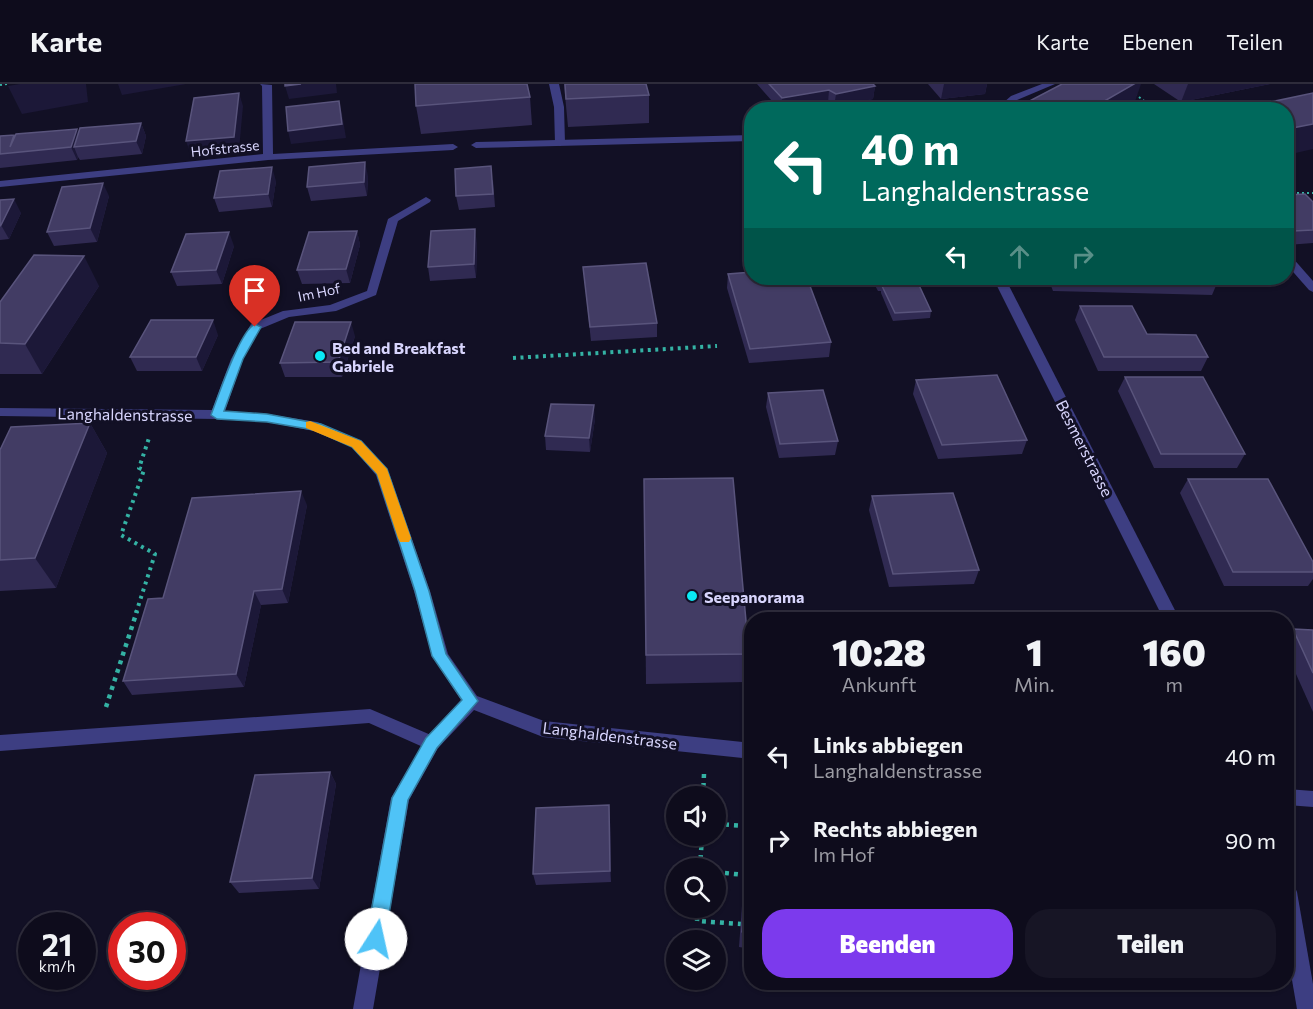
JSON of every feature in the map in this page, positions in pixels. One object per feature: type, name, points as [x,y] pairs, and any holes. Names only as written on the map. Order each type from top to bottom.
[{"type":"street","points":[[265,84],[267,85],[268,157]]},
{"type":"street","points":[[554,84],[559,107],[560,143]]},
{"type":"street","points":[[1009,102],[1050,84]]},
{"type":"street","points":[[476,145],[744,138]]},
{"type":"street","name":"Hofstrasse","points":[[0,184],[268,157],[453,147]]},
{"type":"street","name":"Im Hof","points":[[217,415],[237,359],[255,327],[287,314],[332,308],[372,293],[393,219],[426,200]]},
{"type":"street","points":[[1294,266],[1313,288]]},
{"type":"street","name":"Besmerstrasse","points":[[1003,285],[1168,612]]},
{"type":"street","name":"Langhaldenstrasse","points":[[0,412],[217,415],[267,418],[317,427],[357,444],[382,472],[422,591],[440,656],[471,701],[543,729],[744,750]]},
{"type":"street","points":[[363,1009],[400,798],[432,743],[471,701]]},
{"type":"street","points":[[0,743],[370,716],[432,743]]},
{"type":"street","points":[[1294,798],[1313,799]]},
{"type":"street","points":[[1294,931],[1308,1009]]},
{"type":"path","points":[[0,85],[7,84]]},
{"type":"path","points":[[1128,89],[1145,102]]},
{"type":"path","points":[[1294,193],[1313,193]]},
{"type":"path","points":[[513,358],[717,346]]},
{"type":"path","points":[[97,736],[155,554],[121,535],[144,470],[139,468],[158,414]]},
{"type":"path","points":[[726,825],[744,826]]},
{"type":"path","points":[[726,873],[744,875]]},
{"type":"path","points":[[697,918],[697,921],[741,924]]},
{"type":"building","points":[[415,84],[527,84],[530,97],[416,106]]},
{"type":"building","points":[[565,84],[646,84],[649,95],[566,99]]},
{"type":"building","points":[[769,84],[873,84],[875,86],[836,94],[829,90],[782,98]]},
{"type":"building","points":[[1062,84],[1134,84],[1103,102],[1028,102]]},
{"type":"building","points":[[239,93],[234,137],[186,141],[194,98]]},
{"type":"building","points":[[1313,93],[1313,124],[1294,128],[1294,102],[1271,102]]},
{"type":"building","points":[[339,101],[342,124],[288,131],[286,107]]},
{"type":"building","points":[[141,123],[136,141],[74,147],[80,128]]},
{"type":"building","points":[[77,129],[71,147],[0,154],[0,136],[14,135],[10,147],[16,134]]},
{"type":"building","points":[[365,162],[364,182],[307,187],[309,167]]},
{"type":"building","points":[[491,166],[493,194],[456,196],[455,169]]},
{"type":"building","points":[[272,167],[268,194],[214,198],[220,171]]},
{"type":"building","points":[[103,183],[90,228],[47,232],[62,187]]},
{"type":"building","points":[[1305,194],[1313,202],[1313,230],[1294,231],[1294,195]]},
{"type":"building","points":[[14,199],[1,225],[0,226],[0,200]]},
{"type":"building","points":[[475,229],[474,264],[428,267],[431,231]]},
{"type":"building","points":[[357,231],[346,269],[297,270],[309,232]]},
{"type":"building","points":[[229,232],[216,270],[171,272],[186,234]]},
{"type":"building","points":[[34,255],[84,256],[25,344],[0,343],[0,302]]},
{"type":"building","points":[[646,263],[657,323],[590,327],[583,267]]},
{"type":"building","points":[[744,273],[744,285],[810,285],[831,342],[750,349],[728,274]]},
{"type":"building","points":[[919,285],[931,311],[895,313],[882,286]]},
{"type":"building","points":[[1080,306],[1132,306],[1147,334],[1196,335],[1208,357],[1104,357]]},
{"type":"building","points":[[151,320],[213,320],[196,357],[130,357]]},
{"type":"building","points":[[295,322],[351,322],[338,362],[280,363]]},
{"type":"building","points":[[997,375],[1027,440],[942,445],[916,380]]},
{"type":"building","points":[[1125,377],[1203,377],[1245,454],[1161,454]]},
{"type":"building","points":[[823,390],[838,441],[780,444],[768,393]]},
{"type":"building","points":[[551,404],[594,405],[589,438],[545,436]]},
{"type":"building","points":[[90,423],[35,558],[0,560],[0,450],[11,427]]},
{"type":"building","name":"Seepanorama","points":[[733,478],[745,612],[744,654],[646,655],[644,479]]},
{"type":"building","points":[[1188,479],[1268,479],[1313,562],[1313,572],[1233,572]]},
{"type":"building","points":[[301,491],[282,589],[254,591],[236,674],[123,681],[148,599],[163,598],[192,498]]},
{"type":"building","points":[[953,493],[979,570],[893,574],[872,496]]},
{"type":"building","points":[[1294,629],[1313,630],[1313,673],[1294,631]]},
{"type":"building","points":[[330,772],[312,878],[230,882],[255,775]]},
{"type":"building","points":[[609,805],[610,871],[533,874],[536,808]]},
{"type":"building","points":[[744,901],[744,932],[742,932]]},
{"type":"slow traffic","points":[[310,425],[357,444],[382,472],[404,538]]},
{"type":"place","name":"Bed and Breakfast Gabriele","points":[[320,356]]},
{"type":"place","name":"Seepanorama","points":[[692,596]]},
{"type":"route","points":[[255,327],[237,359],[217,415],[267,418],[317,427],[357,444],[382,472],[422,591],[440,656],[471,701],[432,743],[400,798],[376,939]]}]
